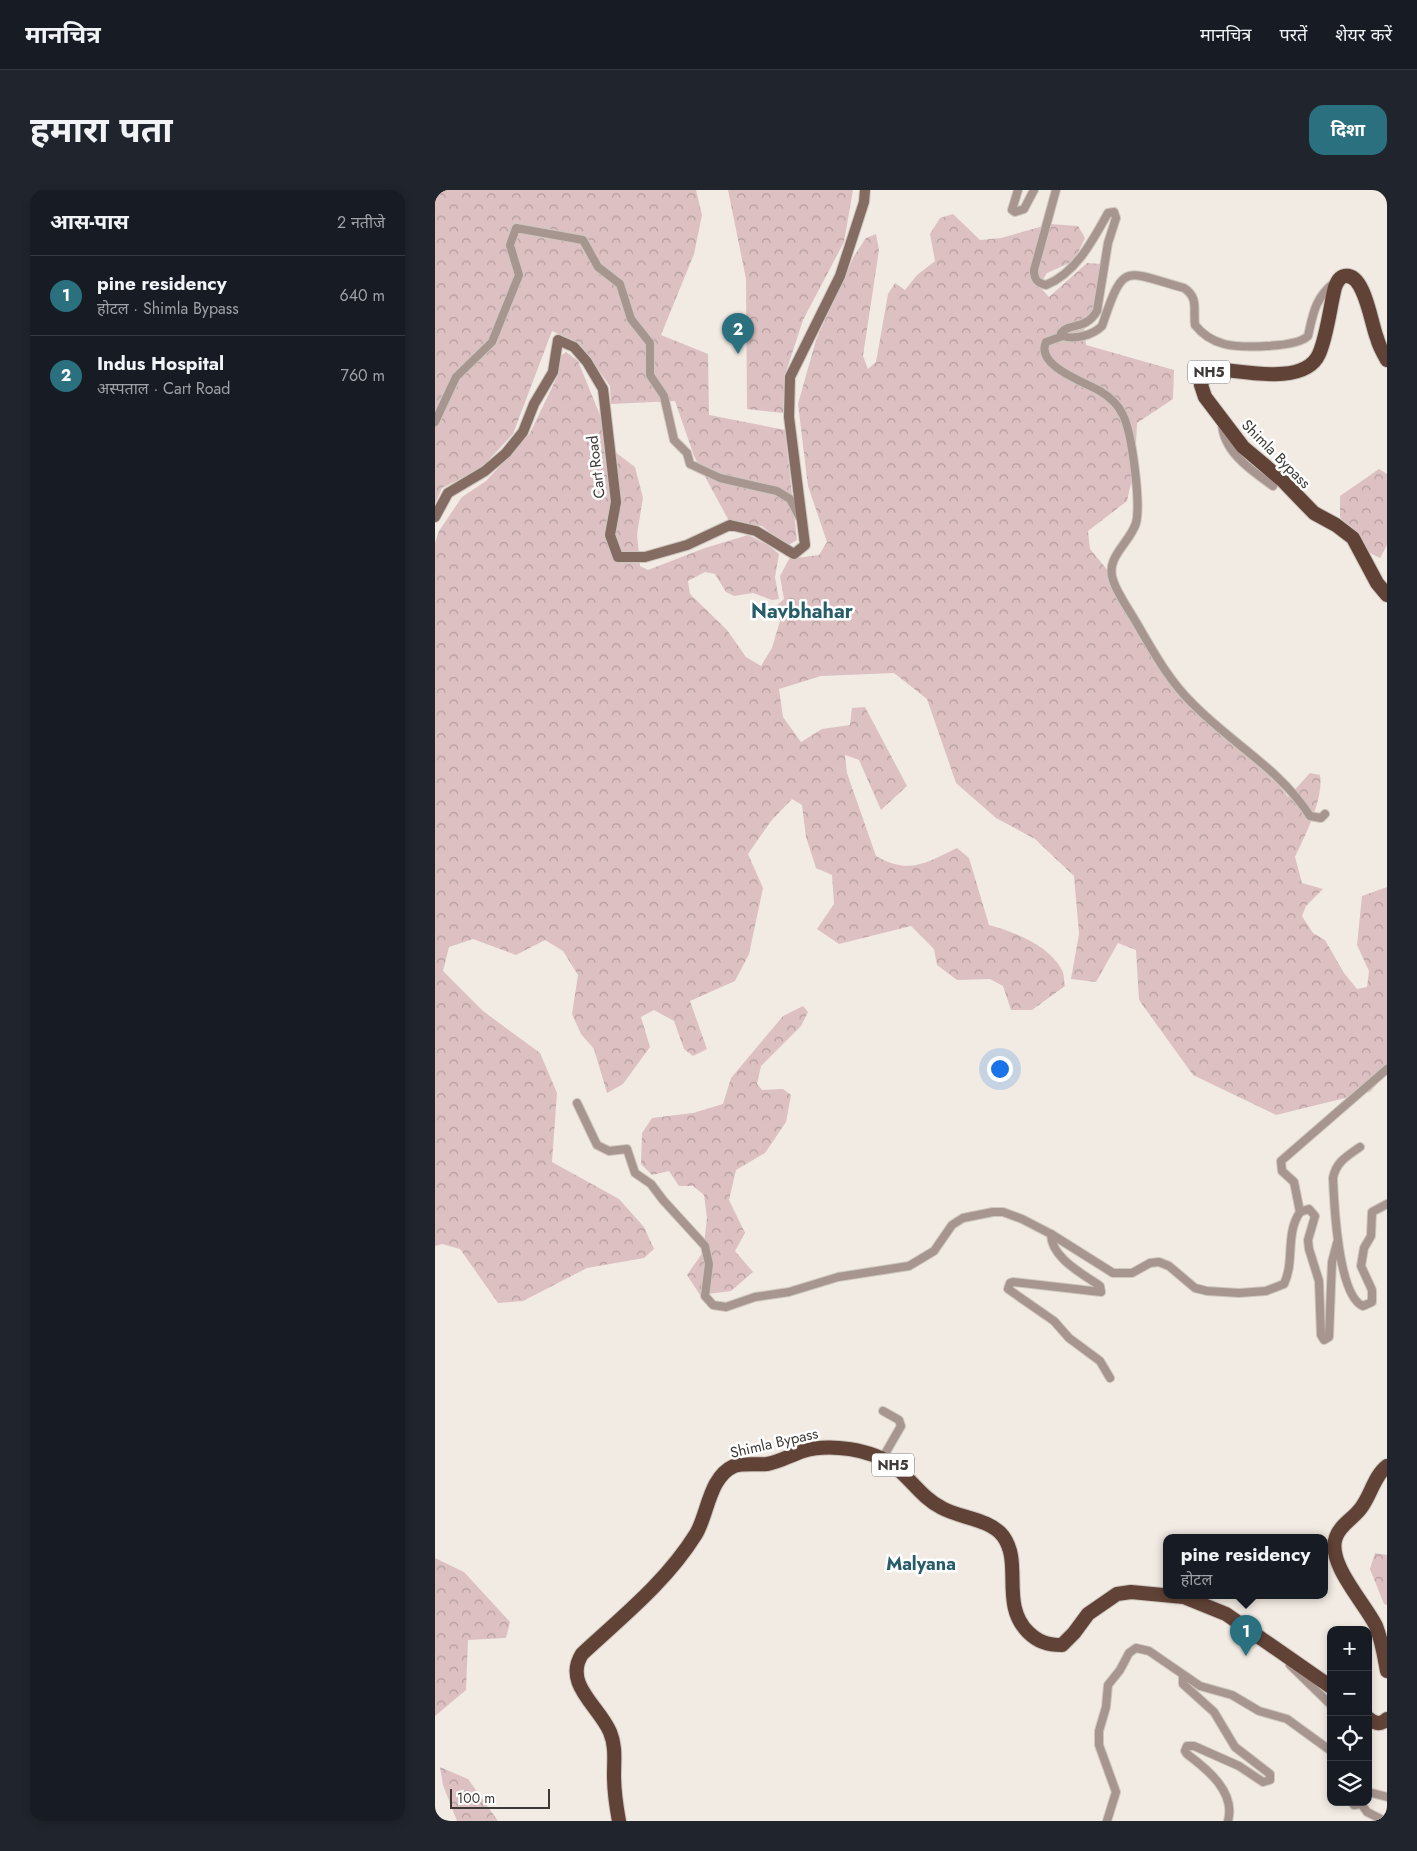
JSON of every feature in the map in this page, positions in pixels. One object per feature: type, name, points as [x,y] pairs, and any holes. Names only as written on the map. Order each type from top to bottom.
[{"type":"highway","points":[[1338,280],[1344,276],[1351,277],[1359,283],[1377,339],[1387,360]]},
{"type":"highway","name":"Shimla Bypass","points":[[1338,280],[1319,355],[1309,368],[1294,374],[1215,369],[1205,374],[1201,385],[1205,397],[1243,447],[1282,480],[1299,500],[1353,538],[1377,583],[1387,595]]},
{"type":"highway","name":"Shimla Bypass","points":[[619,1821],[615,1790],[613,1740],[607,1726],[585,1695],[575,1675],[575,1667],[582,1654],[635,1608],[679,1558],[701,1526],[715,1485],[722,1475],[734,1466],[769,1464],[805,1450],[827,1448],[865,1453],[882,1459],[894,1466],[929,1502],[991,1527],[1002,1535],[1008,1545],[1013,1603],[1017,1617],[1033,1638],[1047,1645],[1062,1645],[1074,1634],[1088,1614],[1117,1594],[1131,1592],[1163,1595]]},
{"type":"highway","points":[[1387,1466],[1378,1476],[1361,1509],[1339,1531],[1335,1547],[1345,1577],[1377,1629],[1383,1644],[1387,1671]]},
{"type":"highway","name":"Shimla Bypass","points":[[1190,1599],[1226,1614],[1327,1684]]},
{"type":"highway","points":[[1372,1720],[1380,1723],[1387,1719]]},
{"type":"main road","name":"Cart Road","points":[[435,517],[448,493],[485,471],[506,453],[523,432],[534,404],[553,372],[558,340],[574,347],[587,362],[603,389],[615,502],[610,535],[617,556],[645,556],[687,545],[730,525],[756,531],[794,554],[805,545],[800,518],[789,417],[790,376],[840,276],[865,202],[865,190]]},
{"type":"street","points":[[1019,190],[1012,205],[1012,210],[1015,212],[1024,209],[1034,190]]},
{"type":"street","points":[[1057,190],[1034,270],[1034,277],[1039,283],[1046,285],[1063,275],[1089,246],[1108,213],[1114,212],[1116,218],[1108,243],[1097,311],[1092,320],[1083,326],[1065,329],[1061,333],[1063,336]]},
{"type":"street","points":[[435,422],[457,377],[492,342],[519,275],[510,245],[516,228],[583,240],[598,267],[620,284],[631,319],[650,342],[650,375],[664,396],[674,440],[687,453],[690,464],[720,478],[777,492],[790,499],[800,518]]},
{"type":"street","points":[[1325,814],[1321,818],[1315,819],[1310,816],[1299,798],[1284,781],[1192,704],[1162,666],[1113,582],[1112,564],[1131,534],[1138,514],[1129,430],[1115,401],[1100,391],[1072,378],[1052,364],[1044,348],[1046,342],[1063,336],[1087,335],[1097,331],[1102,326],[1122,278],[1131,274],[1184,288],[1190,292],[1195,304],[1195,325],[1214,340],[1235,345],[1284,345],[1298,342],[1307,336],[1314,308],[1320,296],[1338,280]]},
{"type":"street","points":[[1222,421],[1224,436],[1237,456],[1273,486]]},
{"type":"street","points":[[577,1103],[597,1145],[609,1151],[627,1150],[635,1172],[651,1184],[705,1246],[709,1264],[705,1296],[713,1305],[719,1307],[726,1307],[755,1296],[789,1292],[838,1277],[909,1266],[934,1251],[952,1226],[971,1215],[1003,1212],[1051,1234],[1113,1273],[1132,1273],[1151,1262],[1159,1262],[1169,1266],[1195,1288],[1239,1293],[1266,1291],[1284,1284],[1289,1274],[1292,1229],[1300,1212],[1294,1182],[1282,1171],[1281,1161],[1387,1069]]},
{"type":"street","points":[[1359,1147],[1343,1159],[1335,1168],[1333,1178],[1337,1243],[1345,1273],[1356,1301],[1363,1306],[1368,1305],[1373,1296],[1364,1276],[1361,1257],[1371,1236],[1372,1212],[1387,1204]]},
{"type":"street","points":[[1300,1212],[1309,1209],[1315,1216],[1308,1240],[1319,1281],[1321,1335],[1324,1340],[1329,1337],[1332,1262],[1337,1243]]},
{"type":"street","points":[[1051,1234],[1052,1245],[1056,1251],[1073,1267],[1100,1286],[1101,1292],[1013,1282],[1010,1283],[1009,1289],[1043,1312],[1069,1338],[1100,1361],[1110,1378]]},
{"type":"street","points":[[882,1459],[901,1426],[899,1420],[883,1411]]},
{"type":"street","points":[[1107,1821],[1116,1792],[1098,1738],[1106,1707],[1108,1685],[1120,1670],[1129,1653],[1136,1648],[1149,1651],[1200,1686],[1232,1696],[1259,1711],[1287,1719],[1327,1748]]},
{"type":"street","points":[[1279,1652],[1327,1701]]},
{"type":"street","points":[[1183,1676],[1183,1684],[1214,1712],[1235,1747],[1270,1774],[1270,1780],[1263,1782],[1239,1766],[1195,1746],[1187,1746],[1185,1751],[1187,1754],[1216,1779],[1227,1802],[1228,1821]]},
{"type":"street","points":[[1372,1793],[1387,1797]]},
{"type":"street","points":[[1362,1806],[1367,1812],[1385,1821]]},
{"type":"green space","points":[[435,190],[696,190],[702,215],[694,254],[661,335],[708,354],[709,415],[785,430],[797,540],[787,546],[762,526],[729,521],[694,456],[675,401],[611,404],[610,386],[579,343],[552,331],[513,434],[480,469],[442,488],[435,504]]},
{"type":"green space","points":[[728,190],[853,190],[844,242],[803,320],[785,375],[783,413],[747,409],[746,279]]},
{"type":"green space","points":[[953,214],[980,240],[1001,238],[1050,224],[1078,226],[1085,238],[1074,261],[1047,273],[1039,286],[1049,297],[1087,263],[1101,264],[1096,306],[1084,327],[1086,345],[1174,370],[1173,399],[1137,423],[1135,465],[1127,501],[1088,531],[1090,549],[1114,578],[1182,697],[1272,775],[1288,797],[1310,773],[1320,775],[1319,795],[1316,806],[1295,857],[1302,883],[1323,889],[1306,906],[1302,916],[1313,933],[1325,940],[1344,973],[1357,989],[1367,987],[1369,971],[1357,945],[1362,896],[1387,887],[1387,1072],[1370,1092],[1276,1115],[1193,1075],[1139,1000],[1136,950],[1118,943],[1096,982],[1071,979],[1079,934],[1074,876],[1035,839],[996,818],[956,783],[927,699],[894,673],[821,676],[779,689],[783,717],[801,742],[822,729],[850,725],[852,708],[865,707],[907,786],[881,810],[859,760],[845,755],[847,773],[876,856],[888,862],[908,866],[926,862],[957,848],[969,858],[989,925],[1020,936],[1049,953],[1062,970],[1065,986],[1032,1010],[1011,1010],[1003,986],[990,979],[957,980],[937,965],[934,949],[911,926],[839,944],[817,929],[834,904],[832,875],[816,868],[806,837],[802,805],[792,799],[771,821],[748,854],[763,888],[749,954],[735,981],[690,1001],[707,1049],[693,1056],[684,1049],[674,1021],[654,1010],[641,1017],[650,1047],[623,1084],[607,1093],[594,1049],[581,1034],[572,1014],[578,975],[563,951],[545,940],[516,955],[473,939],[449,947],[443,971],[483,1011],[540,1053],[557,1093],[552,1162],[619,1199],[644,1227],[654,1249],[644,1258],[587,1268],[523,1301],[498,1303],[460,1249],[442,1244],[435,1246],[435,543],[439,531],[462,497],[486,481],[530,433],[558,375],[561,356],[566,352],[578,361],[615,452],[635,467],[643,498],[637,534],[640,566],[648,570],[705,548],[748,535],[768,545],[779,554],[775,577],[779,599],[772,600],[753,593],[734,596],[726,592],[715,574],[705,572],[688,581],[690,594],[727,630],[746,657],[761,666],[772,648],[780,621],[774,608],[784,599],[780,576],[789,559],[819,555],[827,542],[808,486],[798,404],[816,340],[854,256],[866,238],[876,234],[879,250],[863,356],[868,369],[876,362],[888,294],[895,283],[905,290],[917,275],[935,261],[930,234],[940,218]]},
{"type":"green space","points":[[1379,469],[1387,474],[1387,545],[1380,558],[1362,549],[1340,517],[1340,496]]},
{"type":"green space","points":[[803,1006],[808,1012],[801,1026],[761,1066],[757,1084],[762,1090],[783,1089],[791,1095],[786,1122],[765,1153],[736,1170],[729,1200],[745,1233],[735,1251],[753,1272],[731,1291],[700,1295],[687,1275],[703,1252],[707,1218],[704,1195],[693,1186],[679,1186],[669,1171],[652,1175],[641,1164],[642,1133],[652,1118],[693,1113],[723,1104],[731,1078],[783,1016]]},
{"type":"green space","points":[[1375,1553],[1387,1555],[1387,1605],[1384,1604],[1370,1569]]},
{"type":"green space","points":[[435,1558],[464,1572],[510,1622],[506,1638],[468,1640],[466,1690],[435,1716]]},
{"type":"green space","points":[[440,1767],[468,1779],[498,1821],[457,1821],[443,1785]]},
{"type":"place","name":"Indus Hospital","points":[[738,354]]},
{"type":"place","name":"pine residency","points":[[1246,1656]]},
{"type":"district","name":"Navbhahar","points":[[802,611]]},
{"type":"district","name":"Malyana","points":[[921,1564]]}]
